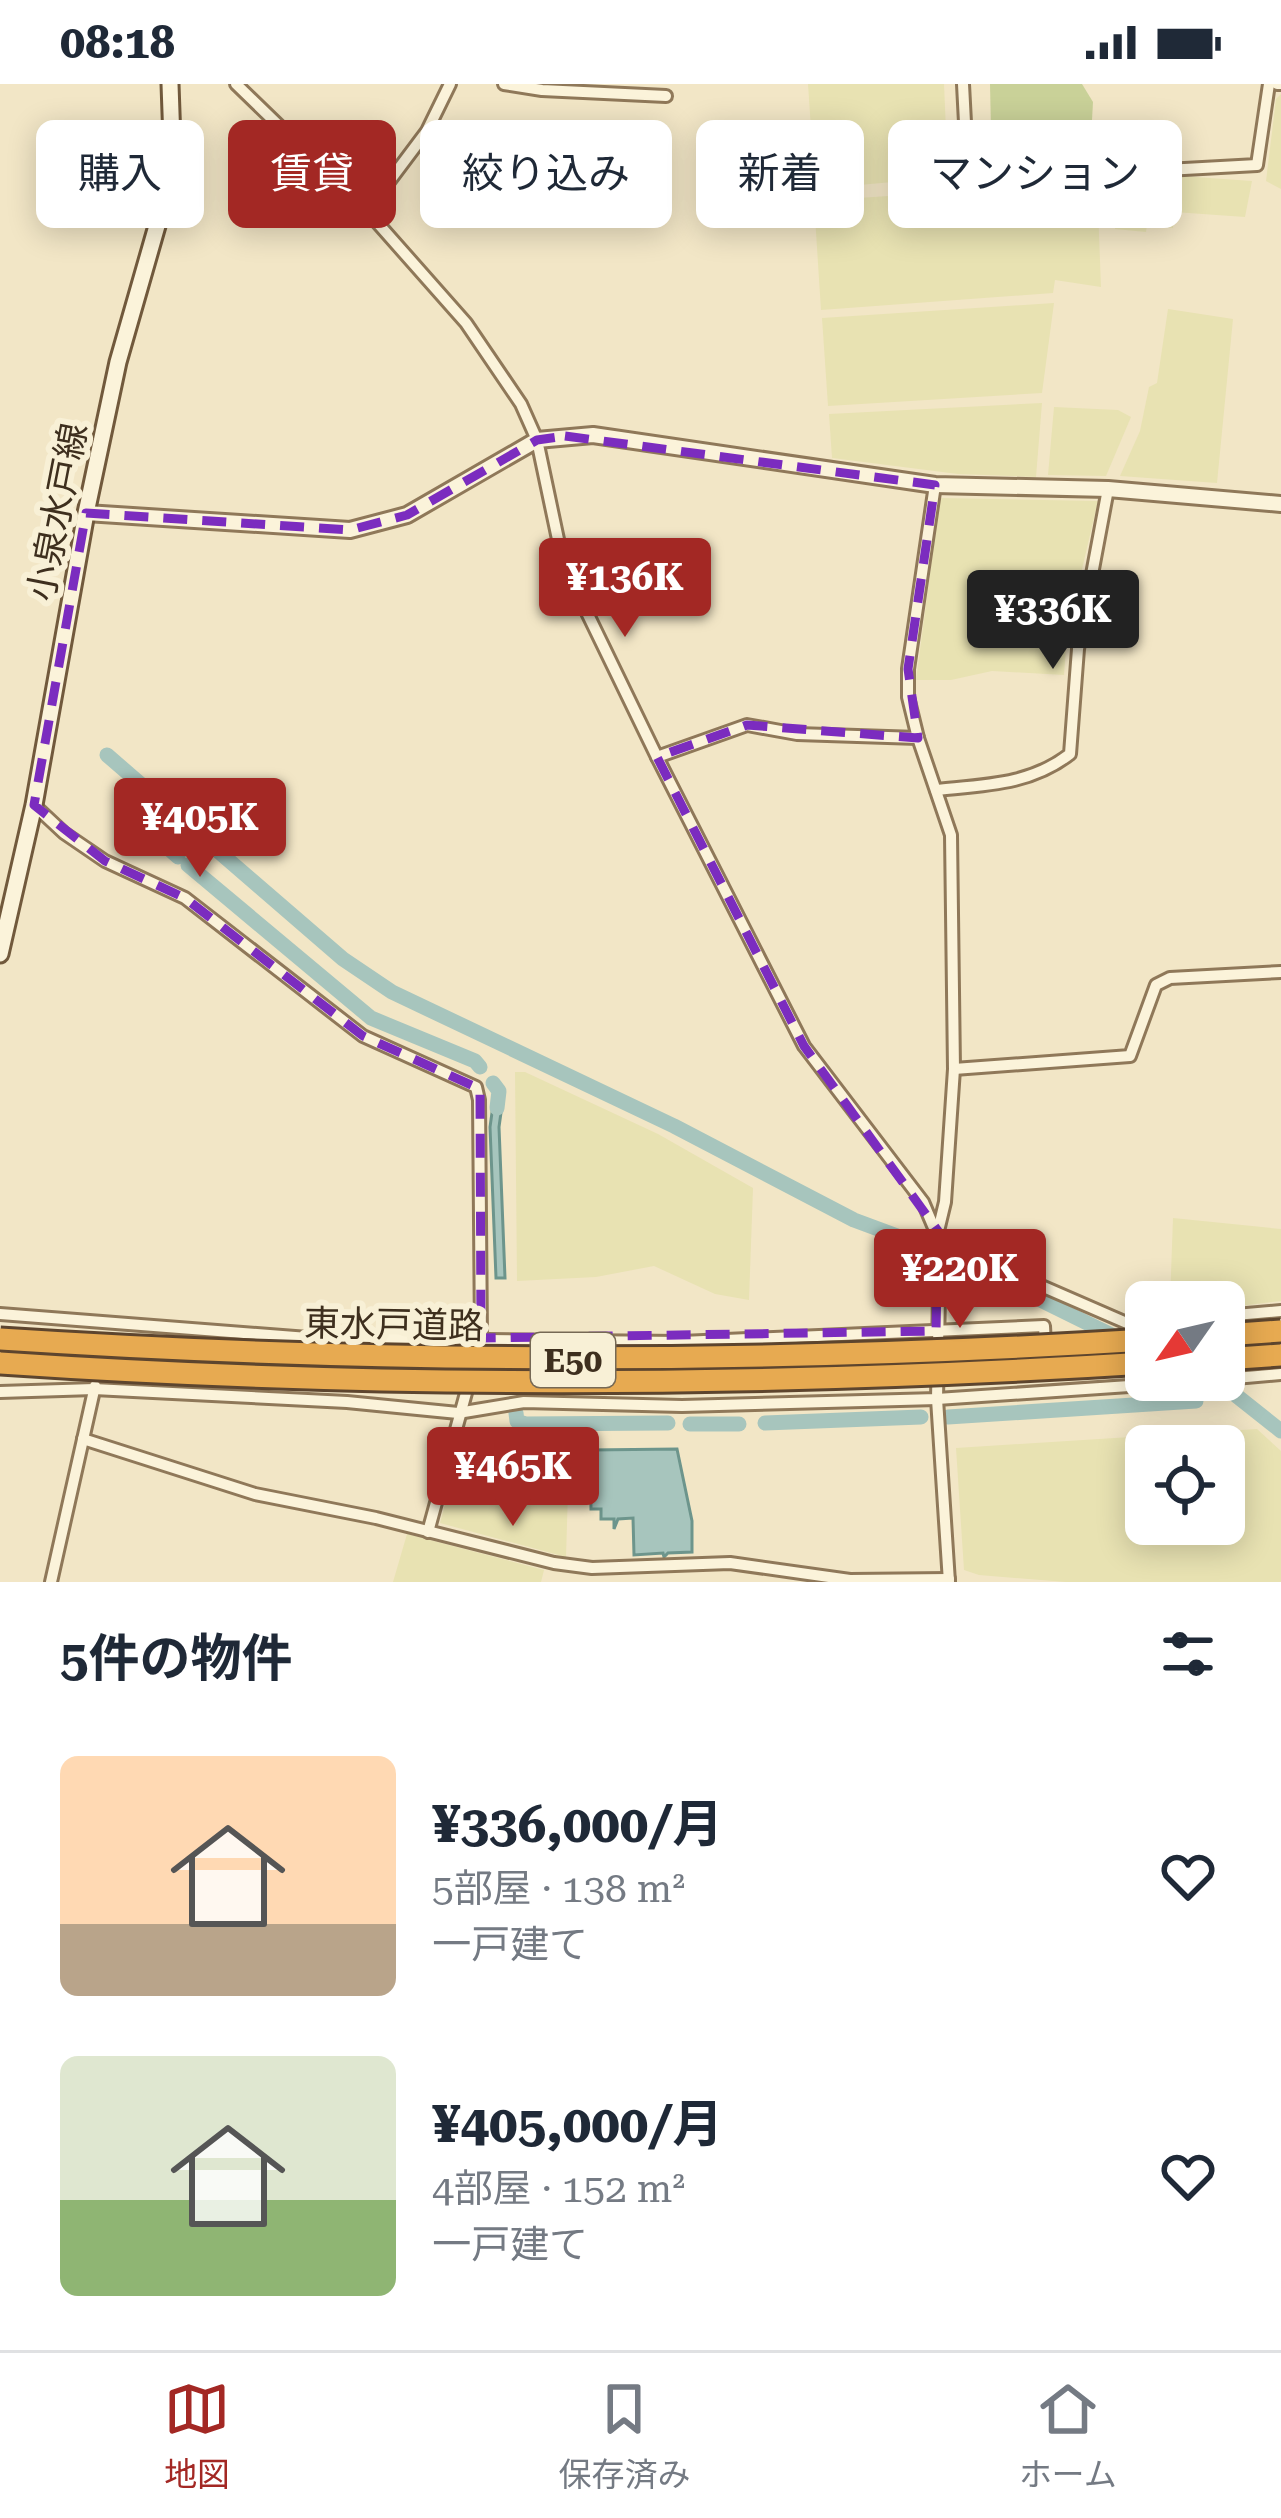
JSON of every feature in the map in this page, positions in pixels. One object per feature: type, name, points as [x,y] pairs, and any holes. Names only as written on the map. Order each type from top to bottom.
[{"type":"highway","points":[[1245,1334],[1281,1331]]},
{"type":"highway","name":"東水戸道路","points":[[0,1339],[285,1355],[523,1360],[895,1354],[1125,1341]]},
{"type":"highway","points":[[1245,1358],[1281,1355]]},
{"type":"highway","name":"東水戸道路","points":[[0,1363],[260,1378],[524,1384],[792,1381],[1125,1365]]},
{"type":"main road","name":"小泉水戸線","points":[[0,954],[34,805],[118,362],[173,170],[170,84]]},
{"type":"street","points":[[236,84],[273,120]]},
{"type":"street","points":[[396,172],[427,131],[450,84]]},
{"type":"street","points":[[504,84],[666,96]]},
{"type":"street","points":[[963,84],[968,181],[1257,165],[1276,84]]},
{"type":"street","points":[[382,228],[466,322],[521,404],[537,440],[563,563],[804,1046],[923,1202],[940,1240],[1125,1322]]},
{"type":"street","points":[[86,513],[350,530],[407,515],[537,440],[592,435],[935,485],[1108,489],[1281,504]]},
{"type":"street","points":[[83,1439],[255,1493],[573,1566],[730,1563],[850,1580],[949,1580],[936,1331],[954,1069],[951,836],[908,698],[935,485]]},
{"type":"street","points":[[936,790],[1025,779],[1042,774],[1070,754],[1078,649],[1108,489]]},
{"type":"street","points":[[657,757],[747,725],[797,734],[918,738]]},
{"type":"street","points":[[34,805],[105,861],[185,898],[363,1036],[476,1087],[481,1338],[428,1532]]},
{"type":"street","points":[[954,1069],[1130,1056],[1156,985],[1170,978],[1281,972]]},
{"type":"street","points":[[1245,1314],[1281,1311]]},
{"type":"street","points":[[0,1315],[308,1338],[682,1342],[1044,1325],[1047,1391]]},
{"type":"street","points":[[51,1582],[94,1389],[120,1325]]},
{"type":"street","points":[[1245,1330],[1254,1376]]},
{"type":"street","points":[[1245,1377],[1281,1373]]},
{"type":"street","points":[[0,1391],[94,1389],[347,1402],[458,1413],[524,1402],[682,1406],[937,1399],[1125,1386]]},
{"type":"street","points":[[674,1564],[677,1582]]},
{"type":"highlighted area","points":[[565,436],[935,485],[908,669],[918,738],[747,725],[657,757],[804,1046],[938,1231],[936,1331],[481,1338],[480,1089],[363,1036],[185,898],[105,861],[34,805],[86,513],[350,530],[407,515],[537,440]]},
{"type":"shaded area","points":[[808,84],[944,84],[946,120],[888,120],[888,182],[864,185],[864,120],[810,120]]},
{"type":"shaded area","points":[[1281,94],[1281,189],[1266,181],[1276,99]]},
{"type":"shaded area","points":[[1182,176],[1252,181],[1245,217],[1182,213]]},
{"type":"shaded area","points":[[888,196],[888,228],[1099,228],[1101,287],[1055,280],[1053,293],[821,310],[816,228],[864,228],[864,198]]},
{"type":"shaded area","points":[[1054,303],[1042,393],[828,406],[822,318]]},
{"type":"shaded area","points":[[1168,309],[1233,319],[1217,483],[1120,476],[1140,431],[1149,387],[1157,383]]},
{"type":"shaded area","points":[[1042,403],[1036,477],[958,474],[832,458],[829,414]]},
{"type":"shaded area","points":[[1054,407],[1118,410],[1131,417],[1106,476],[1048,475]]},
{"type":"shaded area","points":[[940,498],[1098,501],[1067,633],[1064,675],[992,671],[951,680],[916,680]]},
{"type":"shaded area","points":[[515,1072],[525,1072],[658,1134],[753,1188],[749,1300],[715,1294],[654,1266],[596,1277],[517,1281]]},
{"type":"shaded area","points":[[1173,1218],[1281,1229],[1281,1301],[1245,1305],[1245,1281],[1171,1281]]},
{"type":"shaded area","points":[[1257,1429],[1281,1451],[1281,1582],[1066,1582],[964,1570],[956,1448],[1125,1437],[1125,1545],[1245,1545],[1245,1430]]},
{"type":"shaded area","points":[[458,1456],[568,1491],[566,1557],[440,1523]]},
{"type":"shaded area","points":[[407,1534],[544,1570],[541,1582],[393,1582]]},
{"type":"green space","points":[[990,84],[1082,84],[1093,102],[1092,120],[991,120]]},
{"type":"water","points":[[495,1091],[504,1091],[499,1127],[505,1278],[496,1278],[490,1127]]},
{"type":"water","points":[[677,1449],[692,1521],[692,1552],[634,1555],[633,1518],[618,1519],[614,1529],[614,1519],[601,1519],[601,1509],[591,1509],[590,1450]]},
{"type":"waterway","points":[[107,755],[343,959],[392,992],[674,1126],[854,1220],[951,1256],[1125,1342]]},
{"type":"waterway","points":[[143,826],[178,857]]},
{"type":"waterway","points":[[188,865],[371,1018],[480,1067]]},
{"type":"waterway","points":[[493,1083],[499,1091],[497,1108]]},
{"type":"waterway","points":[[948,1417],[1196,1401]]},
{"type":"waterway","points":[[1243,1401],[1281,1431]]},
{"type":"waterway","points":[[516,1413],[517,1421],[526,1424],[668,1423]]},
{"type":"waterway","points":[[765,1423],[921,1417]]},
{"type":"waterway","points":[[690,1424],[739,1424]]}]
